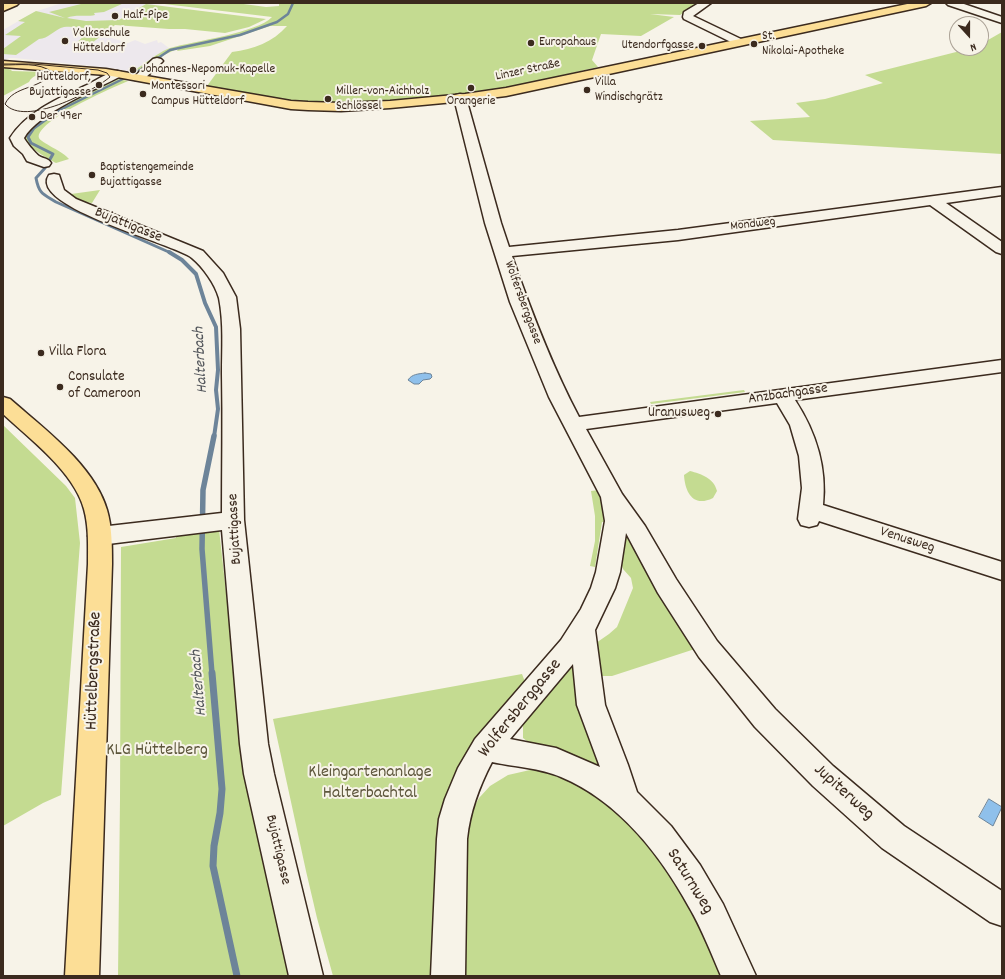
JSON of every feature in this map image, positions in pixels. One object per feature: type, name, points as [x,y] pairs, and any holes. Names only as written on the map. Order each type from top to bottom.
[{"type":"main road","points":[[3,8],[13,3]]},
{"type":"main road","name":"Linzer Straße","points":[[3,64],[43,66],[128,76],[247,98],[317,107],[366,108],[460,98],[521,89],[926,3]]},
{"type":"main road","name":"Hüttelbergstraße","points":[[3,403],[69,466],[83,482],[93,501],[100,536],[82,976]]},
{"type":"street","points":[[706,3],[688,14],[688,17],[739,42]]},
{"type":"street","points":[[951,3],[1002,20]]},
{"type":"street","points":[[983,14],[1002,11]]},
{"type":"street","points":[[128,76],[157,61]]},
{"type":"street","name":"Bujattigasse","points":[[128,76],[48,110],[21,130],[17,138],[19,144],[29,152],[33,159],[49,171],[57,192],[64,198],[77,205],[197,254],[221,283],[227,297],[231,329],[233,430],[223,521],[256,759],[306,976]]},
{"type":"street","name":"Wolfersberggasse","points":[[460,98],[478,170],[512,284],[559,397],[612,497],[637,532],[667,586],[708,649]]},
{"type":"street","name":"Mondweg","points":[[503,252],[685,234],[1002,191]]},
{"type":"street","points":[[932,200],[1002,249]]},
{"type":"street","name":"Anzbachgasse","points":[[574,424],[1002,366]]},
{"type":"street","name":"Venusweg","points":[[782,396],[800,425],[808,447],[812,480],[810,514],[1002,571]]},
{"type":"street","name":"Wolfersberggasse","points":[[448,976],[452,839],[454,819],[468,778],[485,748],[550,673],[582,630],[598,600],[608,572],[616,521],[612,497]]},
{"type":"street","points":[[100,536],[223,521]]},
{"type":"street","name":"Saturnweg","points":[[582,630],[591,705],[614,765],[624,799]]},
{"type":"street","name":"Jupiterweg","points":[[708,649],[766,718],[800,754],[860,810],[893,837],[1002,910]]},
{"type":"street","name":"Saturnweg","points":[[485,748],[565,765],[585,774],[624,799],[664,842],[685,870],[702,897],[739,976]]},
{"type":"shaded area","points":[[62,3],[159,3],[152,5],[146,4],[121,20],[102,35],[128,43],[135,40],[145,44],[157,40],[158,43],[161,42],[169,48],[132,72],[112,68],[14,58],[9,58],[3,61],[3,30],[34,12]]},
{"type":"green space","points":[[85,3],[124,3],[104,12],[94,13],[95,15],[73,16],[67,18],[86,21],[119,20],[146,4],[266,19],[249,27],[225,33],[115,25],[92,43],[80,42],[75,44],[92,29],[64,27],[42,39],[39,39],[16,55],[3,54],[3,49],[21,36],[5,35],[25,22],[18,21],[36,11],[65,18],[49,12]]},
{"type":"green space","points":[[156,3],[236,3],[266,7],[279,6],[279,3],[700,3],[680,15],[650,14],[674,17],[641,36],[601,34],[592,60],[598,67],[506,88],[361,104],[291,101],[207,86],[232,52],[248,49],[262,44],[282,32],[287,26],[270,26],[210,46],[177,51],[179,48],[164,55],[139,73],[132,72],[156,55],[170,48],[253,28],[272,17]]},
{"type":"green space","points":[[1002,32],[1002,154],[773,140],[750,121],[810,117],[796,103],[825,99],[883,83],[865,75],[949,54],[949,56],[989,56],[989,39]]},
{"type":"green space","points":[[5,68],[12,70],[11,71],[46,72],[34,77],[29,82],[3,96],[3,70]]},
{"type":"green space","points":[[118,79],[128,81],[77,105],[49,123],[41,131],[39,138],[40,140],[69,159],[56,163],[29,146],[24,139],[26,132],[48,115]]},
{"type":"green space","points":[[100,190],[92,203],[79,201],[71,194]]},
{"type":"green space","points":[[744,390],[745,392],[651,404],[650,402]]},
{"type":"green space","points":[[3,425],[66,486],[75,498],[80,543],[61,795],[43,803],[3,826]]},
{"type":"green space","points":[[690,471],[703,475],[713,483],[717,491],[713,498],[706,501],[700,501],[691,497],[686,487],[684,475]]},
{"type":"green space","points":[[599,490],[604,496],[606,522],[602,522],[595,567],[590,566],[595,541],[595,516],[591,491]]},
{"type":"green space","name":"KLG Hüttelberg","points":[[219,529],[246,774],[289,976],[118,976],[121,547],[176,538],[176,534]]},
{"type":"green space","points":[[626,533],[701,647],[612,676],[595,676],[596,643],[617,627],[633,588],[631,578],[623,569],[621,563]]},
{"type":"green space","points":[[573,662],[605,770],[536,748],[523,738],[523,724]]},
{"type":"green space","name":"Kleingartenanlage Halterbachtal","points":[[522,674],[527,687],[479,744],[439,976],[333,976],[306,871],[273,719]]},
{"type":"green space","name":"Kleingartenanlage Halterbachtal","points":[[530,770],[546,771],[578,782],[619,811],[666,859],[727,976],[464,976],[466,836],[469,816],[479,798],[490,786],[508,775]]},
{"type":"water","points":[[425,373],[431,374],[432,377],[430,379],[423,380],[419,384],[414,384],[408,380],[413,375]]},
{"type":"water","points":[[989,799],[1002,807],[993,826],[979,817]]},
{"type":"waterway","name":"Halterbach","points":[[58,111],[137,72],[170,50],[240,35],[277,22],[288,14],[293,3]]},
{"type":"waterway","name":"Halterbach","points":[[59,110],[34,128],[28,137],[31,143],[53,154],[45,168],[36,178],[40,191],[56,202],[170,252]]},
{"type":"waterway","name":"Halterbach","points":[[170,252],[182,260],[196,274],[205,303],[216,327],[218,370],[216,390],[218,409],[214,437]]},
{"type":"waterway","name":"Halterbach","points":[[212,674],[202,549],[203,490],[214,436]]},
{"type":"waterway","name":"Halterbach","points":[[212,673],[222,789],[220,813],[214,846],[213,866],[237,976]]},
{"type":"tram line","points":[[3,64],[33,64],[98,70],[107,73],[110,77],[89,91],[58,105],[42,110],[27,112],[15,110],[5,104],[9,98],[21,90],[41,82],[52,72],[35,65],[3,65]]},
{"type":"place","name":"Half-Pipe","points":[[115,16]]},
{"type":"place","name":"Volksschule Hütteldorf","points":[[65,41]]},
{"type":"place","name":"Europahaus","points":[[531,43]]},
{"type":"place","name":"St. Nikolai-Apotheke","points":[[754,44]]},
{"type":"place","name":"Utendorfgasse","points":[[702,46]]},
{"type":"place","name":"Johannes-Nepomuk-Kapelle","points":[[133,70]]},
{"type":"place","name":"Hütteldorf, Bujattigasse","points":[[99,85]]},
{"type":"place","name":"Orangerie","points":[[471,88]]},
{"type":"place","name":"Villa Windischgrätz","points":[[587,90]]},
{"type":"place","name":"Montessori Campus Hütteldorf","points":[[143,94]]},
{"type":"place","name":"Miller-von-Aichholz Schlössel","points":[[328,99]]},
{"type":"place","name":"Der 49er","points":[[32,117]]},
{"type":"place","name":"Baptistengemeinde Bujattigasse","points":[[92,175]]},
{"type":"place","name":"Villa Flora","points":[[41,353]]},
{"type":"place","name":"Consulate of Cameroon","points":[[60,387]]},
{"type":"place","name":"Uranusweg","points":[[718,414]]}]
